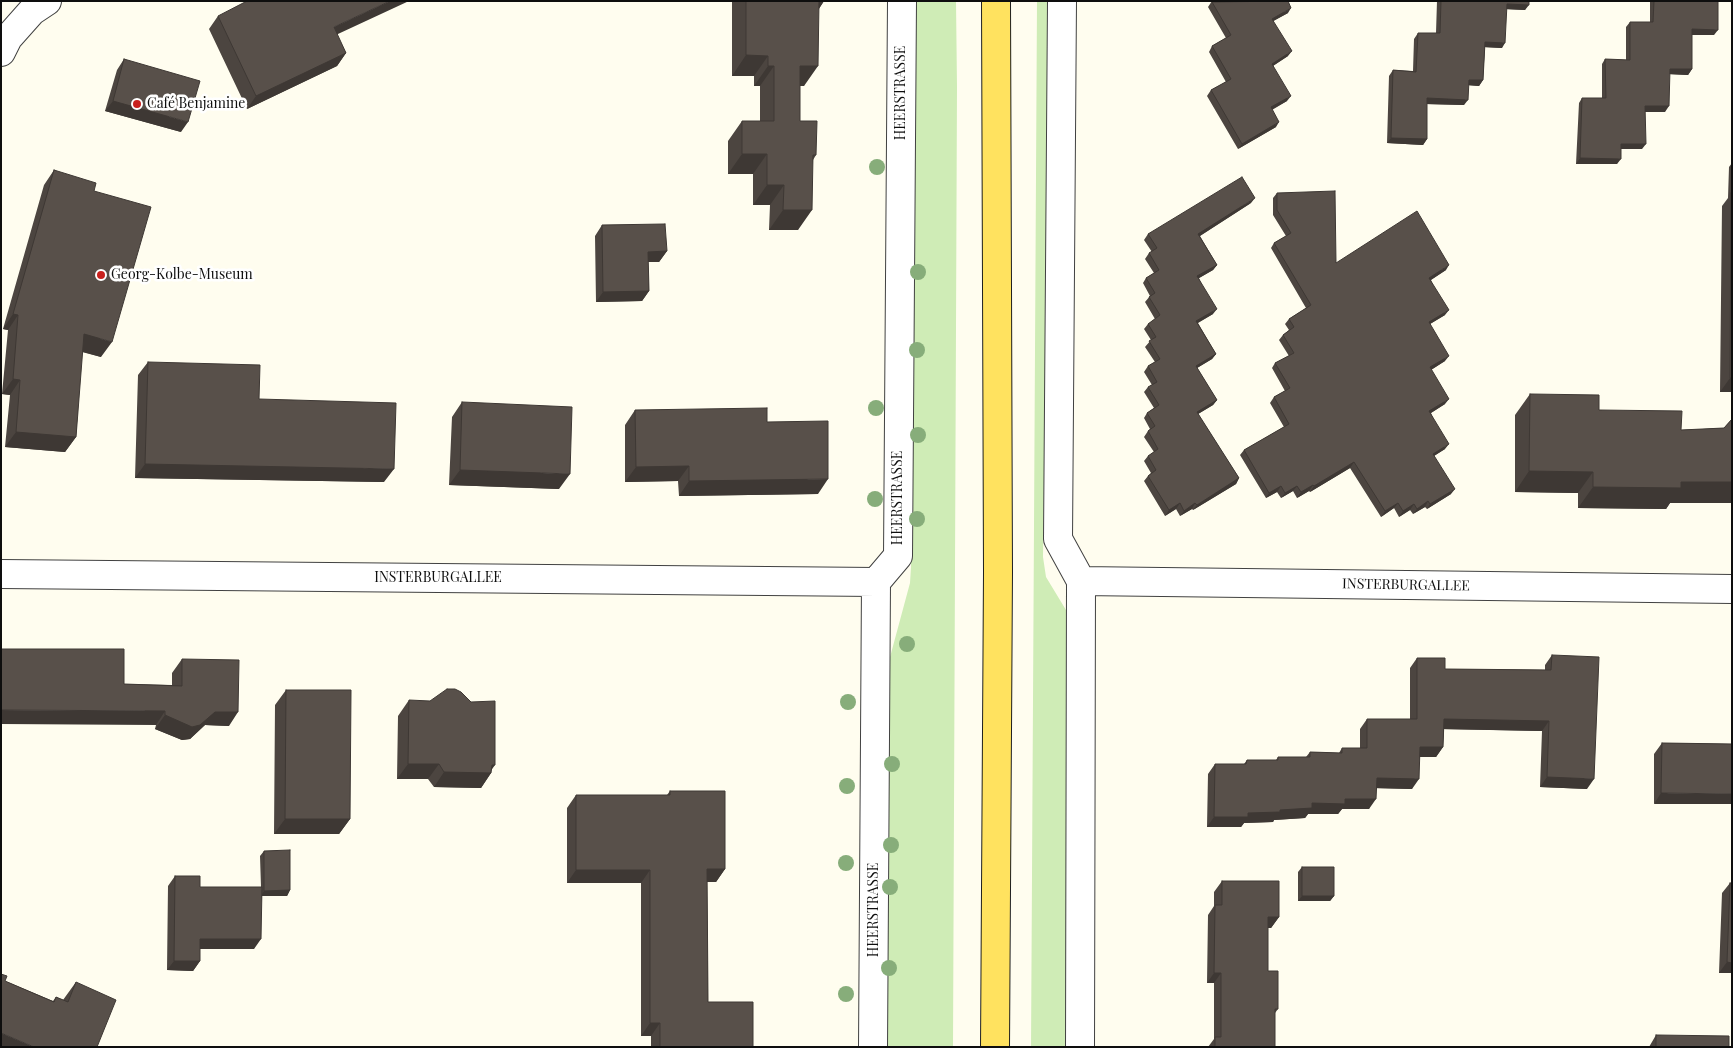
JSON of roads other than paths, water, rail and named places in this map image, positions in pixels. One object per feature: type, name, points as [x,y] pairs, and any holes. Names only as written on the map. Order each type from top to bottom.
[{"type":"main road","points":[[995,1047],[998,582],[996,1]]},
{"type":"street","points":[[1,52],[8,38],[32,11],[47,1]]},
{"type":"street","name":"HEERSTRASSE","points":[[873,1047],[876,582],[898,556],[902,1]]},
{"type":"street","points":[[1062,1],[1058,539],[1081,581],[1080,1047]]},
{"type":"street","name":"INSTERBURGALLEE","points":[[1,574],[876,582]]},
{"type":"street","name":"INSTERBURGALLEE","points":[[1081,581],[1732,589]]},
{"type":"place","name":"Café Benjamine","points":[[137,104]]},
{"type":"place","name":"Georg-Kolbe-Museum","points":[[101,275]]}]
